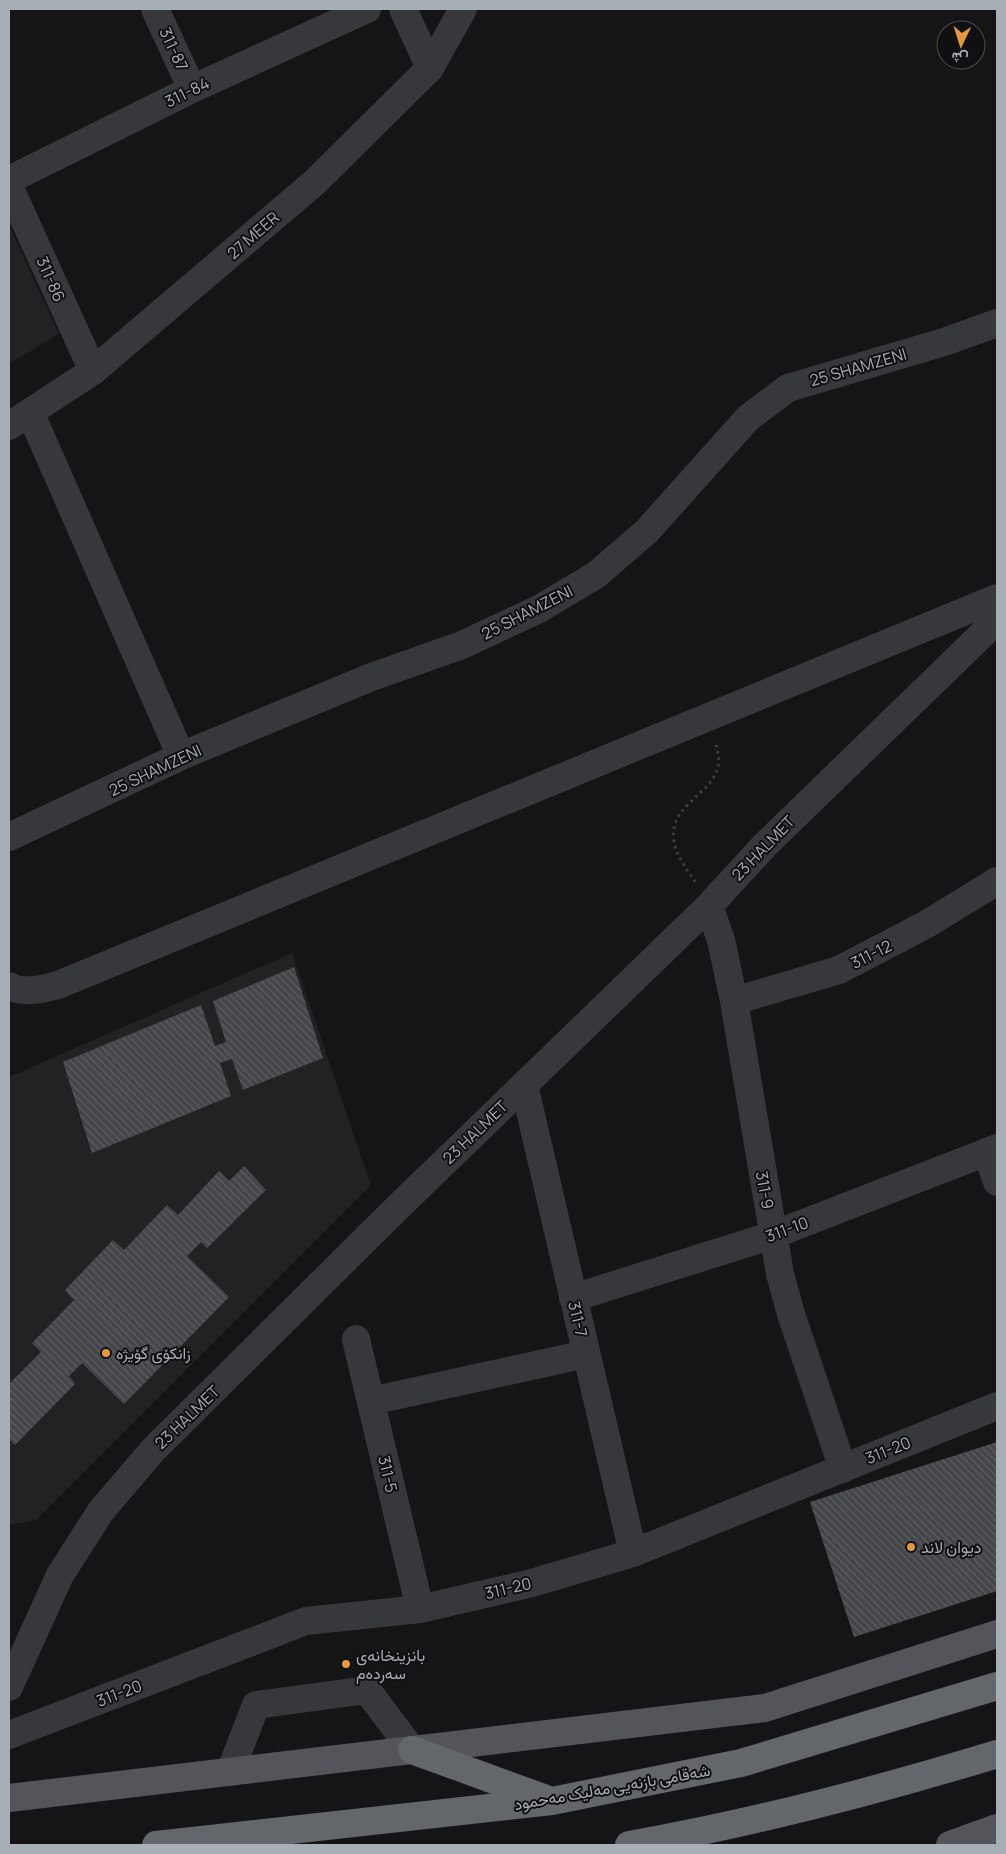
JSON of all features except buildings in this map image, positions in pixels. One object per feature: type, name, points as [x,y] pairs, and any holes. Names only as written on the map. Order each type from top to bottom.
[{"type":"highway","name":"شەقامی بازنەیی مەلیک مەحمود","points":[[156,1845],[552,1801],[741,1763],[997,1686]]},
{"type":"highway","points":[[412,1750],[552,1801]]},
{"type":"highway","points":[[629,1845],[824,1803],[913,1780],[997,1754]]},
{"type":"main road","points":[[9,1798],[765,1708],[997,1634]]},
{"type":"main road","points":[[950,1845],[997,1828]]},
{"type":"street","name":"311-87","points":[[155,9],[192,89]]},
{"type":"street","name":"311-84","points":[[9,180],[192,89],[367,9]]},
{"type":"street","points":[[403,9],[430,68]]},
{"type":"street","name":"27 MEER","points":[[20,419],[93,372],[315,182],[430,68],[463,9]]},
{"type":"street","name":"311-86","points":[[9,186],[93,372]]},
{"type":"street","name":"25 SHAMZENI","points":[[9,838],[181,756],[370,678],[462,645],[539,608],[596,575],[647,531],[748,418],[788,388],[944,342],[997,324]]},
{"type":"street","points":[[20,419],[181,756]]},
{"type":"street","points":[[9,986],[15,989],[37,990],[58,985],[997,598]]},
{"type":"street","name":"23 HALMET","points":[[9,1681],[65,1567],[101,1510],[153,1450],[709,906],[765,844],[997,620]]},
{"type":"street","name":"311-12","points":[[734,1001],[839,970],[928,924],[997,881]]},
{"type":"street","name":"311-9","points":[[709,906],[721,940],[734,1001],[773,1235],[791,1314],[843,1469]]},
{"type":"street","name":"311-7","points":[[524,1085],[634,1553]]},
{"type":"street","points":[[992,1151],[997,1182]]},
{"type":"street","name":"311-10","points":[[573,1298],[773,1235],[992,1151]]},
{"type":"street","name":"311-5","points":[[356,1339],[420,1608]]},
{"type":"street","points":[[371,1401],[586,1354]]},
{"type":"street","name":"311-20","points":[[9,1734],[306,1621],[420,1608],[532,1583],[634,1553],[997,1406]]},
{"type":"street","points":[[230,1772],[256,1705],[367,1690],[412,1750]]},
{"type":"path","points":[[705,718],[719,753],[720,767],[718,774],[680,814],[674,831],[674,841],[677,852],[709,906]]},
{"type":"shaded area","points":[[9,225],[59,334],[9,364]]},
{"type":"shaded area","name":"زانکۆی گۆیژە","points":[[292,953],[371,1185],[36,1520],[9,1525],[9,1077]]},
{"type":"place","name":"زانکۆی گۆیژە","points":[[106,1353]]},
{"type":"place","name":"دیوان لاند","points":[[911,1547]]},
{"type":"place","name":"بانزینخانەی سەردەم","points":[[346,1664]]}]
